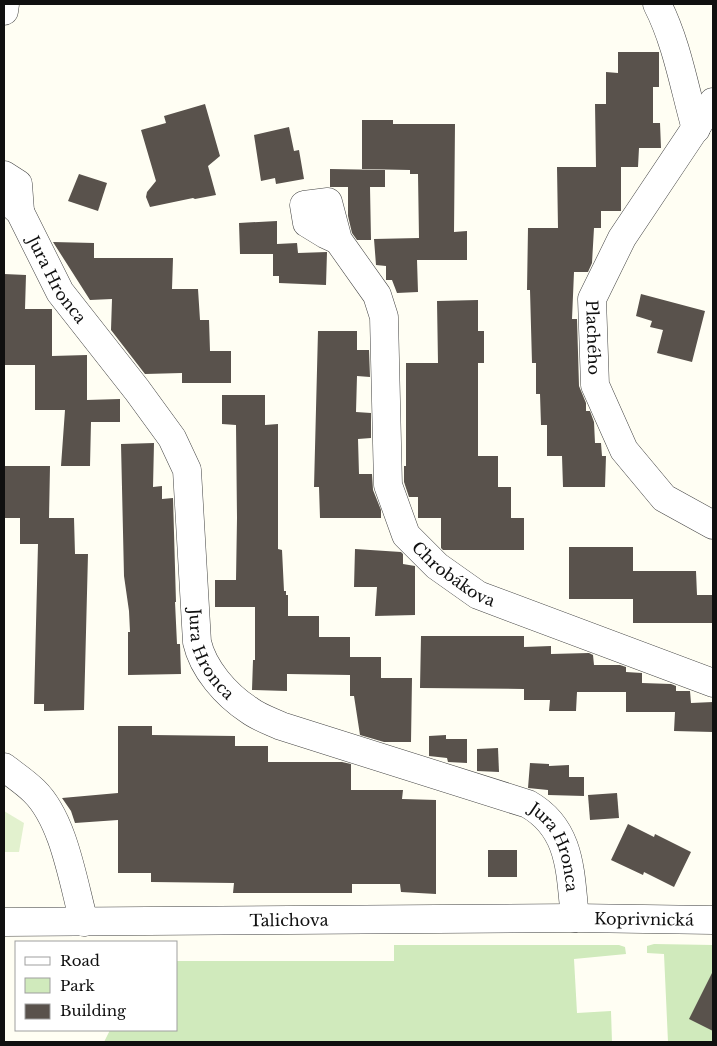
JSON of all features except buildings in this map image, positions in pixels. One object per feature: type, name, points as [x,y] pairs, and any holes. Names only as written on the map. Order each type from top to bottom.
[{"type":"street","points":[[4,11],[5,4]]},
{"type":"street","points":[[657,4],[665,19],[683,74],[696,129]]},
{"type":"street","name":"Plachého","points":[[713,102],[622,238],[592,299],[595,385],[624,450],[664,498],[713,525]]},
{"type":"street","name":"Jura Hronca","points":[[4,175],[18,184],[9,202],[60,292],[137,390],[172,438],[183,459],[187,470],[197,642],[202,660],[213,675],[249,711],[280,726],[528,804],[537,810],[551,821],[558,833],[569,863],[575,918]]},
{"type":"street","name":"Chrobákova","points":[[338,240],[377,295],[384,317],[388,484],[406,535],[437,566],[478,595],[713,684]]},
{"type":"street","points":[[4,767],[34,791],[50,811],[60,832],[84,922]]},
{"type":"street","name":"Koprivnická","points":[[575,918],[713,920]]},
{"type":"street","name":"Talichova","points":[[4,922],[575,918]]},
{"type":"green space","points":[[4,811],[24,823],[19,852],[4,852]]},
{"type":"green space","points":[[654,944],[713,945],[713,1042],[668,1042],[664,954],[647,953],[647,946]]},
{"type":"green space","points":[[394,945],[619,945],[625,947],[626,954],[574,959],[577,1013],[611,1011],[612,1042],[104,1042],[110,1031],[178,1031],[178,961],[394,961]]}]
